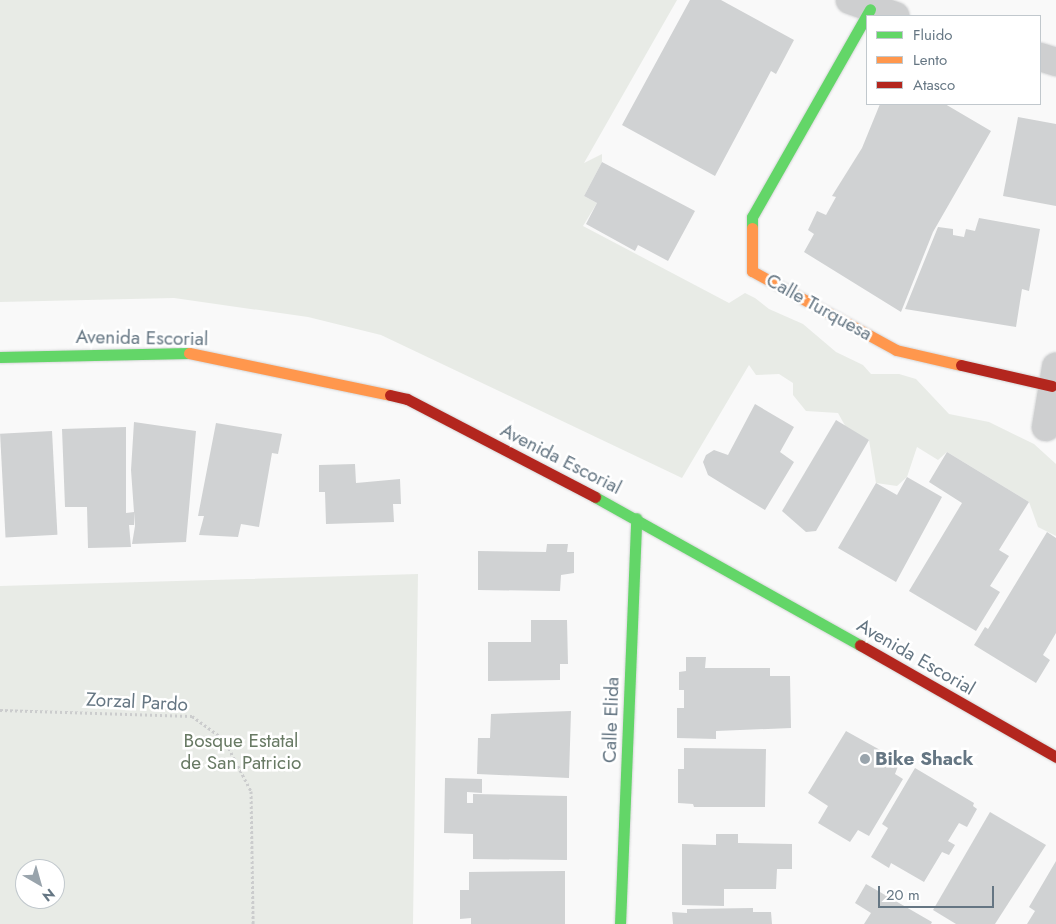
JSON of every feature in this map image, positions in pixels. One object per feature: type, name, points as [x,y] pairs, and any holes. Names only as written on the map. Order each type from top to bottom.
[{"type":"street","name":"Calle Turquesa","points":[[866,17],[752,217],[752,271],[896,350],[1054,376],[1046,427]]},
{"type":"street","points":[[1041,57],[1056,62]]},
{"type":"street","name":"Avenida Escorial","points":[[0,356],[198,352],[407,399],[636,518],[1056,757]]},
{"type":"street","name":"Calle Elida","points":[[620,924],[636,518]]},
{"type":"path","name":"Zorzal Pardo","points":[[0,710],[192,716],[224,739],[251,791],[253,924]]},
{"type":"green space","points":[[0,0],[677,0],[584,163],[602,154],[602,162],[584,196],[597,203],[583,226],[729,303],[745,293],[769,309],[803,324],[836,352],[863,365],[871,374],[899,374],[916,379],[949,414],[989,422],[1034,444],[1056,464],[1056,536],[1038,527],[1029,502],[947,452],[938,460],[917,447],[907,477],[897,486],[876,483],[869,440],[848,431],[838,413],[806,411],[793,395],[793,383],[779,374],[756,375],[749,365],[682,478],[381,335],[308,317],[174,298],[0,302]]},
{"type":"green space","name":"Bosque Estatal de San Patricio","points":[[418,574],[413,924],[0,924],[0,586]]},
{"type":"building","points":[[690,0],[721,0],[794,40],[776,74],[771,71],[715,176],[622,125]]},
{"type":"building","points":[[880,105],[947,105],[991,131],[933,232],[901,312],[804,252],[814,234],[808,230],[817,211],[826,215],[836,197],[832,196],[862,148]]},
{"type":"building","points":[[1018,117],[1056,124],[1056,206],[1003,196]]},
{"type":"building","points":[[602,162],[695,211],[668,261],[638,245],[635,251],[586,224],[597,203],[584,196]]},
{"type":"building","points":[[979,218],[1040,229],[1029,291],[1022,289],[1016,327],[905,309],[938,227],[953,229],[953,235],[964,237],[966,229],[975,231]]},
{"type":"building","points":[[755,404],[794,427],[780,452],[794,462],[765,510],[708,475],[703,462],[706,455],[714,450],[728,455]]},
{"type":"building","points":[[836,420],[869,440],[816,531],[806,532],[782,511]]},
{"type":"building","points":[[134,422],[196,431],[186,542],[132,544],[135,526],[131,470]]},
{"type":"building","points":[[216,423],[282,434],[278,454],[272,453],[259,527],[241,524],[238,537],[199,535],[204,516],[198,516]]},
{"type":"building","points":[[126,427],[126,513],[134,512],[134,525],[129,525],[131,547],[88,548],[87,507],[65,507],[62,429]]},
{"type":"building","points":[[52,431],[57,535],[6,538],[0,434]]},
{"type":"building","points":[[947,452],[1029,502],[999,550],[1009,556],[990,586],[1000,592],[976,631],[909,591],[962,503],[929,482]]},
{"type":"building","points":[[355,464],[356,483],[400,479],[401,504],[393,504],[394,522],[326,524],[325,492],[319,492],[319,465]]},
{"type":"building","points":[[907,477],[942,497],[896,582],[838,548],[876,483],[897,495]]},
{"type":"building","points":[[1047,532],[1056,538],[1056,633],[1043,655],[1050,660],[1036,683],[974,645],[985,627],[988,629]]},
{"type":"building","points":[[547,544],[568,544],[567,552],[574,552],[574,573],[561,575],[560,591],[478,590],[478,551],[546,552]]},
{"type":"building","points":[[531,620],[567,620],[568,664],[560,664],[560,680],[488,681],[488,642],[531,642]]},
{"type":"building","points":[[686,657],[706,657],[705,668],[770,668],[770,676],[790,676],[791,728],[716,731],[716,739],[677,738],[677,708],[684,708],[684,690],[679,690],[679,672],[686,671]]},
{"type":"building","points":[[571,711],[569,778],[477,774],[478,738],[490,738],[491,714]]},
{"type":"building","points":[[846,731],[900,761],[895,774],[903,779],[869,836],[858,830],[850,842],[818,823],[828,806],[808,793]]},
{"type":"building","points":[[684,748],[766,749],[765,807],[694,807],[693,804],[678,803],[678,769],[684,769]]},
{"type":"building","points":[[915,768],[974,803],[973,806],[977,809],[967,827],[959,823],[948,841],[955,845],[949,855],[942,852],[924,882],[891,863],[889,868],[871,857],[888,828],[882,824]]},
{"type":"building","points":[[445,778],[482,779],[482,793],[467,792],[467,803],[473,803],[473,794],[567,796],[567,860],[473,859],[473,834],[444,833]]},
{"type":"building","points":[[990,812],[1046,845],[995,924],[956,924],[933,910]]},
{"type":"building","points":[[716,834],[738,834],[738,843],[792,844],[792,869],[777,869],[776,889],[724,889],[724,906],[682,905],[682,844],[716,845]]},
{"type":"building","points":[[1056,861],[1056,924],[1027,924],[1035,911],[1029,907]]},
{"type":"building","points":[[565,871],[565,924],[471,924],[471,918],[460,919],[460,890],[469,890],[469,872]]},
{"type":"building","points":[[866,884],[932,922],[931,924],[864,924],[871,913],[855,903]]},
{"type":"building","points":[[753,908],[753,912],[771,912],[772,924],[673,924],[672,912],[687,913],[687,909]]},
{"type":"traffic: fast","points":[[867,15],[870,9]]},
{"type":"traffic: fast","points":[[752,228],[752,217],[866,16]]},
{"type":"traffic: fast","points":[[0,357],[189,353]]},
{"type":"traffic: fast","points":[[595,497],[860,645]]},
{"type":"traffic: fast","points":[[620,924],[636,518]]},
{"type":"traffic: slow","points":[[752,228],[752,271],[896,350],[961,365]]},
{"type":"traffic: slow","points":[[189,353],[390,395]]},
{"type":"traffic: jam","points":[[961,365],[1052,386]]},
{"type":"traffic: jam","points":[[390,395],[407,399],[595,497]]},
{"type":"traffic: jam","points":[[860,645],[1056,757]]},
{"type":"place","name":"Bike Shack","points":[[865,759]]}]
